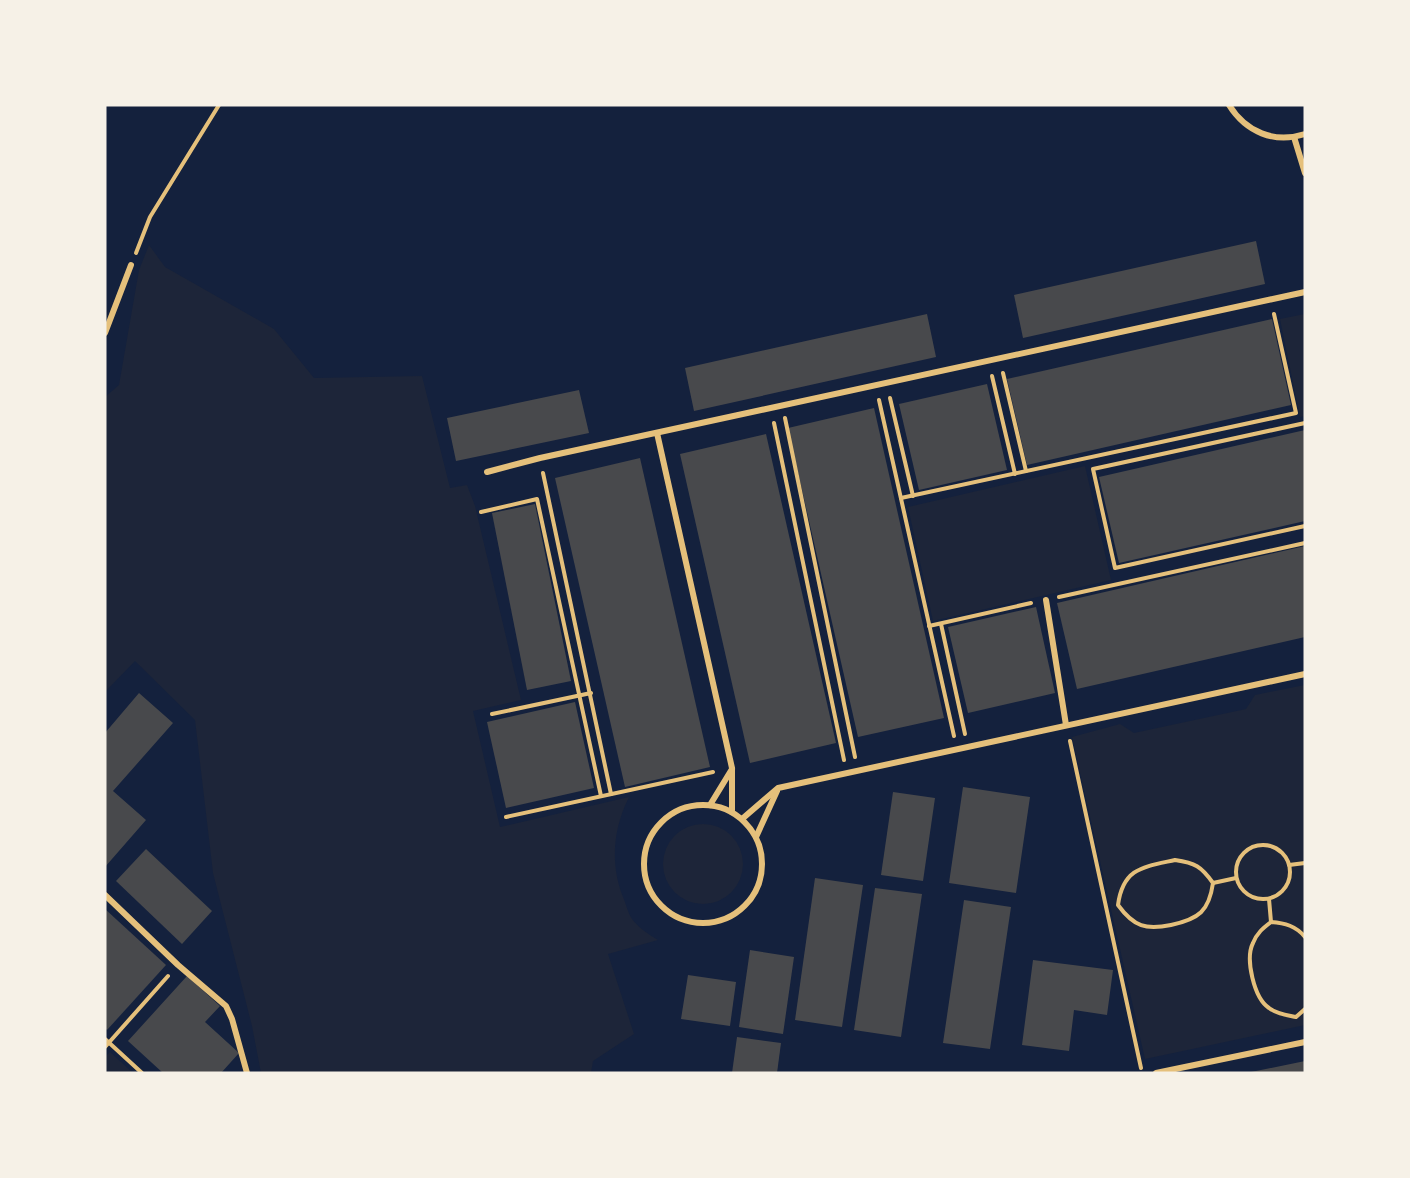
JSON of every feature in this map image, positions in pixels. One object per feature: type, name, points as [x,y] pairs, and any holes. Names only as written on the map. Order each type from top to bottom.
[{"type":"street","points":[[1229,105],[1238,118],[1254,131],[1274,138],[1305,134]]},
{"type":"street","points":[[1294,137],[1305,173]]},
{"type":"street","points":[[105,333],[131,265]]},
{"type":"street","points":[[487,472],[540,458],[1305,292]]},
{"type":"street","points":[[657,433],[732,768],[732,812]]},
{"type":"street","points":[[1046,600],[1066,726]]},
{"type":"street","points":[[742,819],[778,788],[1305,674]]},
{"type":"street","points":[[710,805],[732,768]]},
{"type":"street","points":[[756,837],[778,788]]},
{"type":"street","points":[[710,805],[732,812],[742,819],[756,837],[762,860],[759,882],[754,893],[740,910],[730,917],[708,923],[685,921],[665,909],[651,891],[646,880],[645,857],[652,835],[658,826],[676,811],[687,807],[710,805]]},
{"type":"street","points":[[105,895],[178,965],[226,1006],[232,1019],[247,1073]]},
{"type":"street","points":[[1156,1073],[1305,1041]]},
{"type":"path","points":[[131,265],[150,217],[219,105]]},
{"type":"path","points":[[901,498],[1296,413],[1271,299]]},
{"type":"path","points":[[999,358],[1026,471]]},
{"type":"path","points":[[988,360],[1015,474]]},
{"type":"path","points":[[887,383],[914,496]]},
{"type":"path","points":[[876,385],[957,749]]},
{"type":"path","points":[[782,406],[857,770]]},
{"type":"path","points":[[771,408],[846,773]]},
{"type":"path","points":[[1305,423],[1093,469],[1115,568],[1305,526]]},
{"type":"path","points":[[540,458],[611,794]]},
{"type":"path","points":[[481,512],[537,500],[601,796]]},
{"type":"path","points":[[929,626],[1305,543]]},
{"type":"path","points":[[941,624],[968,747]]},
{"type":"path","points":[[492,714],[591,693]]},
{"type":"path","points":[[1066,726],[1143,1073]]},
{"type":"path","points":[[506,817],[732,768]]},
{"type":"path","points":[[1256,845],[1277,848],[1285,855],[1289,865],[1290,875],[1287,885],[1280,894],[1269,899],[1257,899],[1247,895],[1236,878],[1239,857],[1247,849],[1256,845]]},
{"type":"path","points":[[1175,860],[1190,862],[1204,870],[1213,883],[1211,898],[1207,905],[1190,921],[1156,928],[1141,926],[1128,918],[1118,905],[1120,890],[1128,876],[1141,867],[1175,860]]},
{"type":"path","points":[[1289,865],[1305,863]]},
{"type":"path","points":[[1213,883],[1236,878]]},
{"type":"path","points":[[1269,899],[1271,922]]},
{"type":"path","points":[[1107,907],[1118,905]]},
{"type":"path","points":[[1305,937],[1287,923],[1271,922],[1259,932],[1252,945],[1250,961],[1258,995],[1267,1007],[1280,1014],[1296,1017],[1305,1009]]},
{"type":"path","points":[[105,1047],[178,965]]},
{"type":"path","points":[[105,1039],[142,1073]]},
{"type":"shaded area","points":[[149,245],[165,267],[274,329],[314,378],[422,376],[450,488],[467,485],[475,506],[521,700],[473,711],[500,827],[629,797],[619,821],[615,847],[616,872],[632,919],[658,940],[608,954],[634,1034],[593,1061],[591,1073],[261,1073],[252,1026],[213,873],[195,720],[135,661],[105,692],[105,397],[119,385],[139,270]]},
{"type":"shaded area","points":[[1305,314],[1305,416],[1300,417],[1280,319]]},
{"type":"shaded area","points":[[1085,466],[1111,580],[933,621],[908,507]]},
{"type":"shaded area","points":[[1305,685],[1305,1025],[1145,1059],[1072,737],[1120,724],[1134,733],[1246,709],[1255,695]]},
{"type":"shaded area","points":[[703,824],[718,827],[731,836],[740,849],[743,864],[740,879],[731,892],[718,901],[703,904],[688,901],[675,892],[666,879],[663,864],[666,849],[675,836],[688,827]]},
{"type":"shaded area","points":[[110,1052],[133,1073],[105,1073],[105,1057]]},
{"type":"building","points":[[1256,241],[1265,284],[1023,338],[1014,295]]},
{"type":"building","points":[[927,314],[936,357],[694,411],[685,368]]},
{"type":"building","points":[[1272,319],[1291,405],[1027,465],[1007,379]]},
{"type":"building","points":[[987,384],[1007,470],[919,490],[899,404]]},
{"type":"building","points":[[579,390],[589,433],[456,461],[447,418]]},
{"type":"building","points":[[874,408],[944,718],[858,737],[788,428]]},
{"type":"building","points":[[1305,430],[1305,521],[1119,563],[1099,477]]},
{"type":"building","points":[[766,434],[836,743],[750,763],[680,454]]},
{"type":"building","points":[[640,458],[710,767],[625,787],[555,478]]},
{"type":"building","points":[[535,504],[571,681],[527,690],[492,513]]},
{"type":"building","points":[[1305,546],[1305,637],[1077,689],[1057,603]]},
{"type":"building","points":[[1036,607],[1055,693],[968,713],[948,627]]},
{"type":"building","points":[[139,693],[173,723],[113,791],[146,820],[105,867],[105,733]]},
{"type":"building","points":[[575,702],[594,788],[506,808],[487,722]]},
{"type":"building","points":[[963,787],[1030,797],[1016,893],[949,883]]},
{"type":"building","points":[[893,792],[935,798],[923,881],[881,875]]},
{"type":"building","points":[[146,849],[212,911],[182,944],[116,881]]},
{"type":"building","points":[[815,878],[863,885],[842,1027],[795,1020]]},
{"type":"building","points":[[875,888],[922,894],[901,1037],[854,1030]]},
{"type":"building","points":[[964,900],[1011,907],[990,1049],[943,1043]]},
{"type":"building","points":[[105,909],[166,965],[107,1030],[105,1028]]},
{"type":"building","points":[[750,950],[794,957],[783,1034],[739,1027]]},
{"type":"building","points":[[1033,960],[1113,970],[1107,1015],[1074,1010],[1069,1051],[1022,1045]]},
{"type":"building","points":[[688,975],[736,982],[730,1026],[681,1019]]},
{"type":"building","points":[[187,976],[220,1006],[205,1022],[239,1053],[221,1073],[163,1073],[128,1041]]},
{"type":"building","points":[[737,1037],[781,1043],[777,1073],[732,1073]]},
{"type":"building","points":[[1305,1061],[1305,1073],[1251,1073],[1251,1072]]}]
